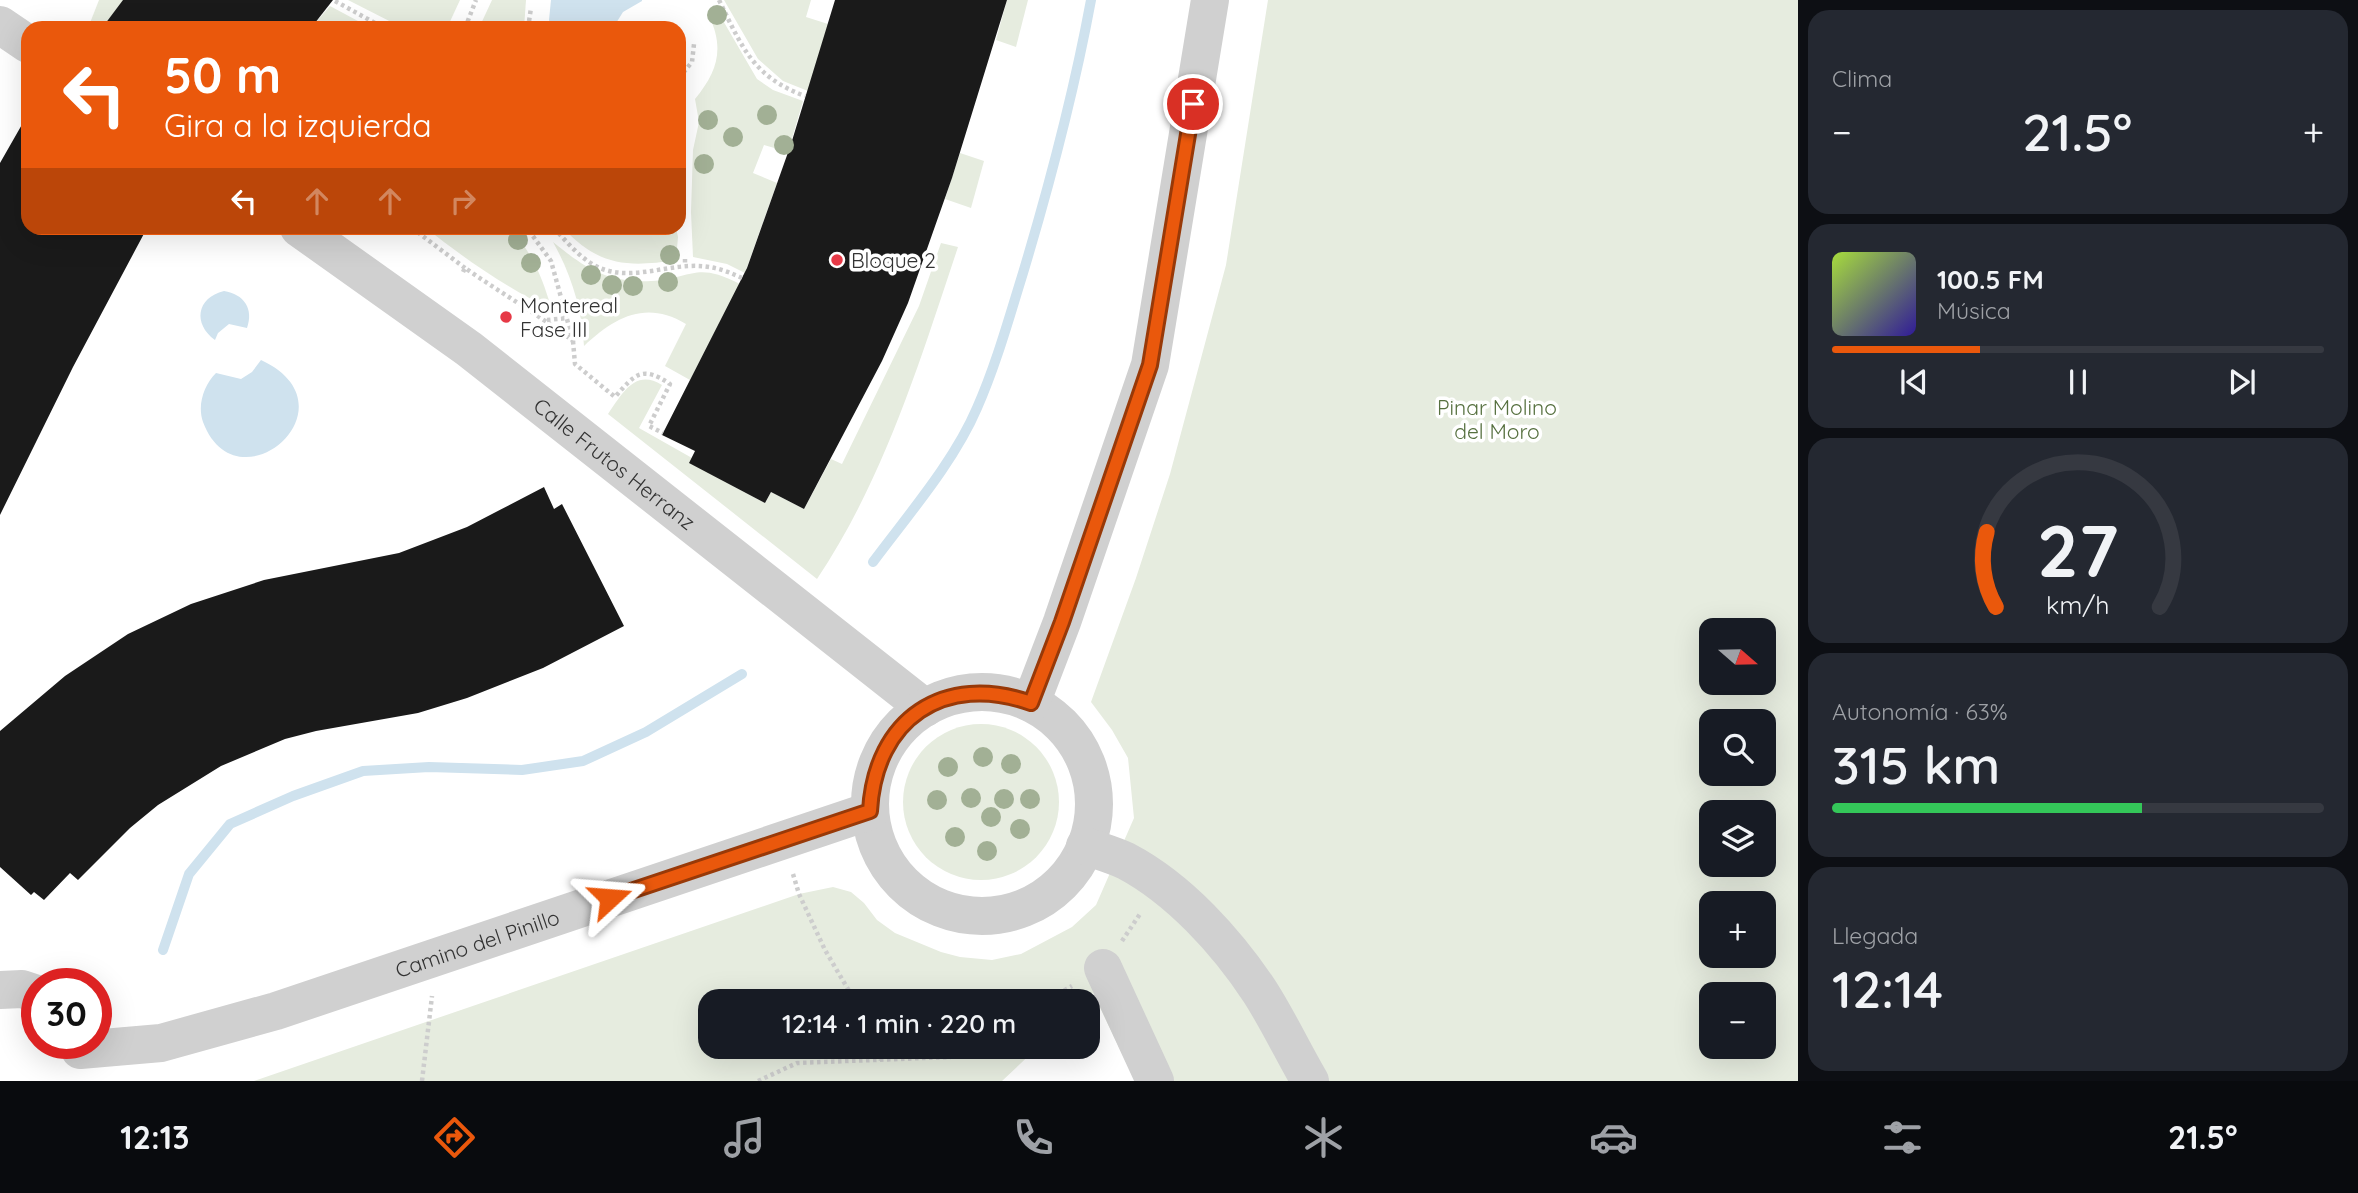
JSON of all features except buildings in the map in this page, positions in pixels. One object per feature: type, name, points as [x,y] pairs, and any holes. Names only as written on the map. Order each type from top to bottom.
[{"type":"street","points":[[1031,703],[1062,622],[1150,365],[1210,0]]},
{"type":"street","points":[[0,25],[21,39]]},
{"type":"street","name":"Calle Frutos Herranz","points":[[309,235],[469,349],[925,708]]},
{"type":"street","points":[[995,693],[1031,703],[1065,729],[1087,767],[1091,780],[1094,807],[1085,846],[1074,867],[1059,886],[1017,911],[987,916],[952,912],[920,898],[894,875],[877,845],[870,811],[873,780],[883,753],[900,727],[925,708],[959,695],[995,693]]},
{"type":"street","name":"Camino del Pinillo","points":[[112,1052],[161,1043],[276,1011],[870,811]]},
{"type":"street","points":[[1085,846],[1125,861],[1158,882],[1189,907],[1212,931],[1260,992],[1310,1081]]},
{"type":"street","points":[[1102,968],[1155,1081]]},
{"type":"street","points":[[0,990],[21,989]]},
{"type":"path","points":[[468,21],[476,0]]},
{"type":"path","points":[[719,0],[733,29],[758,68],[777,84],[805,96]]},
{"type":"path","points":[[335,1],[371,21]]},
{"type":"path","points":[[529,21],[531,8]]},
{"type":"path","points":[[686,69],[692,62],[694,44]]},
{"type":"path","points":[[421,235],[464,270],[546,320],[573,341]]},
{"type":"path","points":[[532,235],[551,261],[568,318],[575,364],[615,397],[632,378],[643,373],[659,376],[670,384],[649,426],[663,433]]},
{"type":"path","points":[[560,235],[572,249],[595,266],[618,272],[646,273],[685,266],[709,266],[742,278]]},
{"type":"path","points":[[684,259],[685,266]]},
{"type":"path","points":[[546,320],[568,318]]},
{"type":"path","points":[[783,840],[799,894],[824,950],[848,989]]},
{"type":"path","points":[[1102,968],[1133,928],[1158,882]]},
{"type":"path","points":[[422,1081],[437,957]]},
{"type":"path","points":[[758,1081],[797,1063],[881,1059]]},
{"type":"green space","points":[[99,0],[123,0],[115,21],[91,21]]},
{"type":"green space","points":[[348,0],[460,0],[450,21],[389,21]]},
{"type":"green space","points":[[492,0],[526,0],[524,21],[482,21]]},
{"type":"green space","points":[[724,0],[811,0],[806,17],[828,24],[808,91],[783,81],[758,59]]},
{"type":"green space","points":[[1007,0],[1028,0],[1016,47],[996,40]]},
{"type":"green space","name":"Pinar Molino del Moro","points":[[1268,0],[1798,0],[1798,1081],[1135,1081],[1100,1008],[1100,989],[698,989],[698,1059],[1025,1059],[1002,1081],[254,1081],[799,894],[833,887],[851,892],[877,920],[895,933],[960,957],[992,960],[1021,954],[1072,927],[1096,905],[1134,818],[1128,758],[1091,702],[1170,474],[1226,265]]},
{"type":"green space","points":[[330,6],[358,21],[317,21]]},
{"type":"green space","points":[[718,12],[757,79],[773,90],[803,101],[788,152],[764,145],[753,173],[777,183],[745,273],[727,264],[693,257],[693,150],[699,122],[695,99],[709,79],[716,60],[717,39],[709,16]]},
{"type":"green space","points":[[960,153],[984,161],[971,208],[945,199]]},
{"type":"green space","points":[[435,235],[515,235],[540,276],[552,310],[519,292]]},
{"type":"green space","points":[[571,235],[678,237],[676,260],[642,264],[614,261],[588,250]]},
{"type":"green space","points":[[553,242],[586,266],[622,279],[651,281],[704,272],[740,284],[690,380],[665,366],[686,324],[671,317],[658,313],[632,315],[607,327],[584,346],[574,292]]},
{"type":"green space","points":[[941,243],[958,247],[914,376],[862,501],[817,579],[608,414],[624,392],[637,381],[653,381],[662,385],[639,428],[692,458],[690,463],[765,503],[771,492],[804,509],[831,459],[842,464],[919,306]]},
{"type":"green space","points":[[981,724],[1011,730],[1036,747],[1053,772],[1059,802],[1053,832],[1036,857],[1011,874],[981,880],[951,874],[926,857],[909,832],[903,802],[909,772],[926,747],[951,730]]},
{"type":"water","points":[[551,0],[642,0],[623,12],[617,21],[549,20]]},
{"type":"water","points":[[224,291],[242,299],[248,309],[249,321],[247,328],[229,324],[218,333],[215,340],[203,327],[201,312],[208,299]]},
{"type":"water","points":[[261,360],[288,380],[298,402],[295,424],[282,442],[262,454],[240,457],[219,447],[203,422],[201,402],[208,383],[216,373],[241,379],[252,372]]},
{"type":"waterway","points":[[873,562],[943,468],[967,428],[984,392],[1043,205],[1091,0]]},
{"type":"waterway","points":[[163,950],[189,874],[230,824],[293,796],[363,771],[429,767],[522,770],[583,761],[646,732],[742,674]]},
{"type":"place","name":"Bloque 2","points":[[837,260]]},
{"type":"place","name":"Montereal Fase III","points":[[506,317]]},
{"type":"route","points":[[610,898],[870,811],[877,766],[891,740],[912,716],[941,700],[959,695],[995,693],[1031,703],[1062,622],[1150,365],[1193,104]]}]
